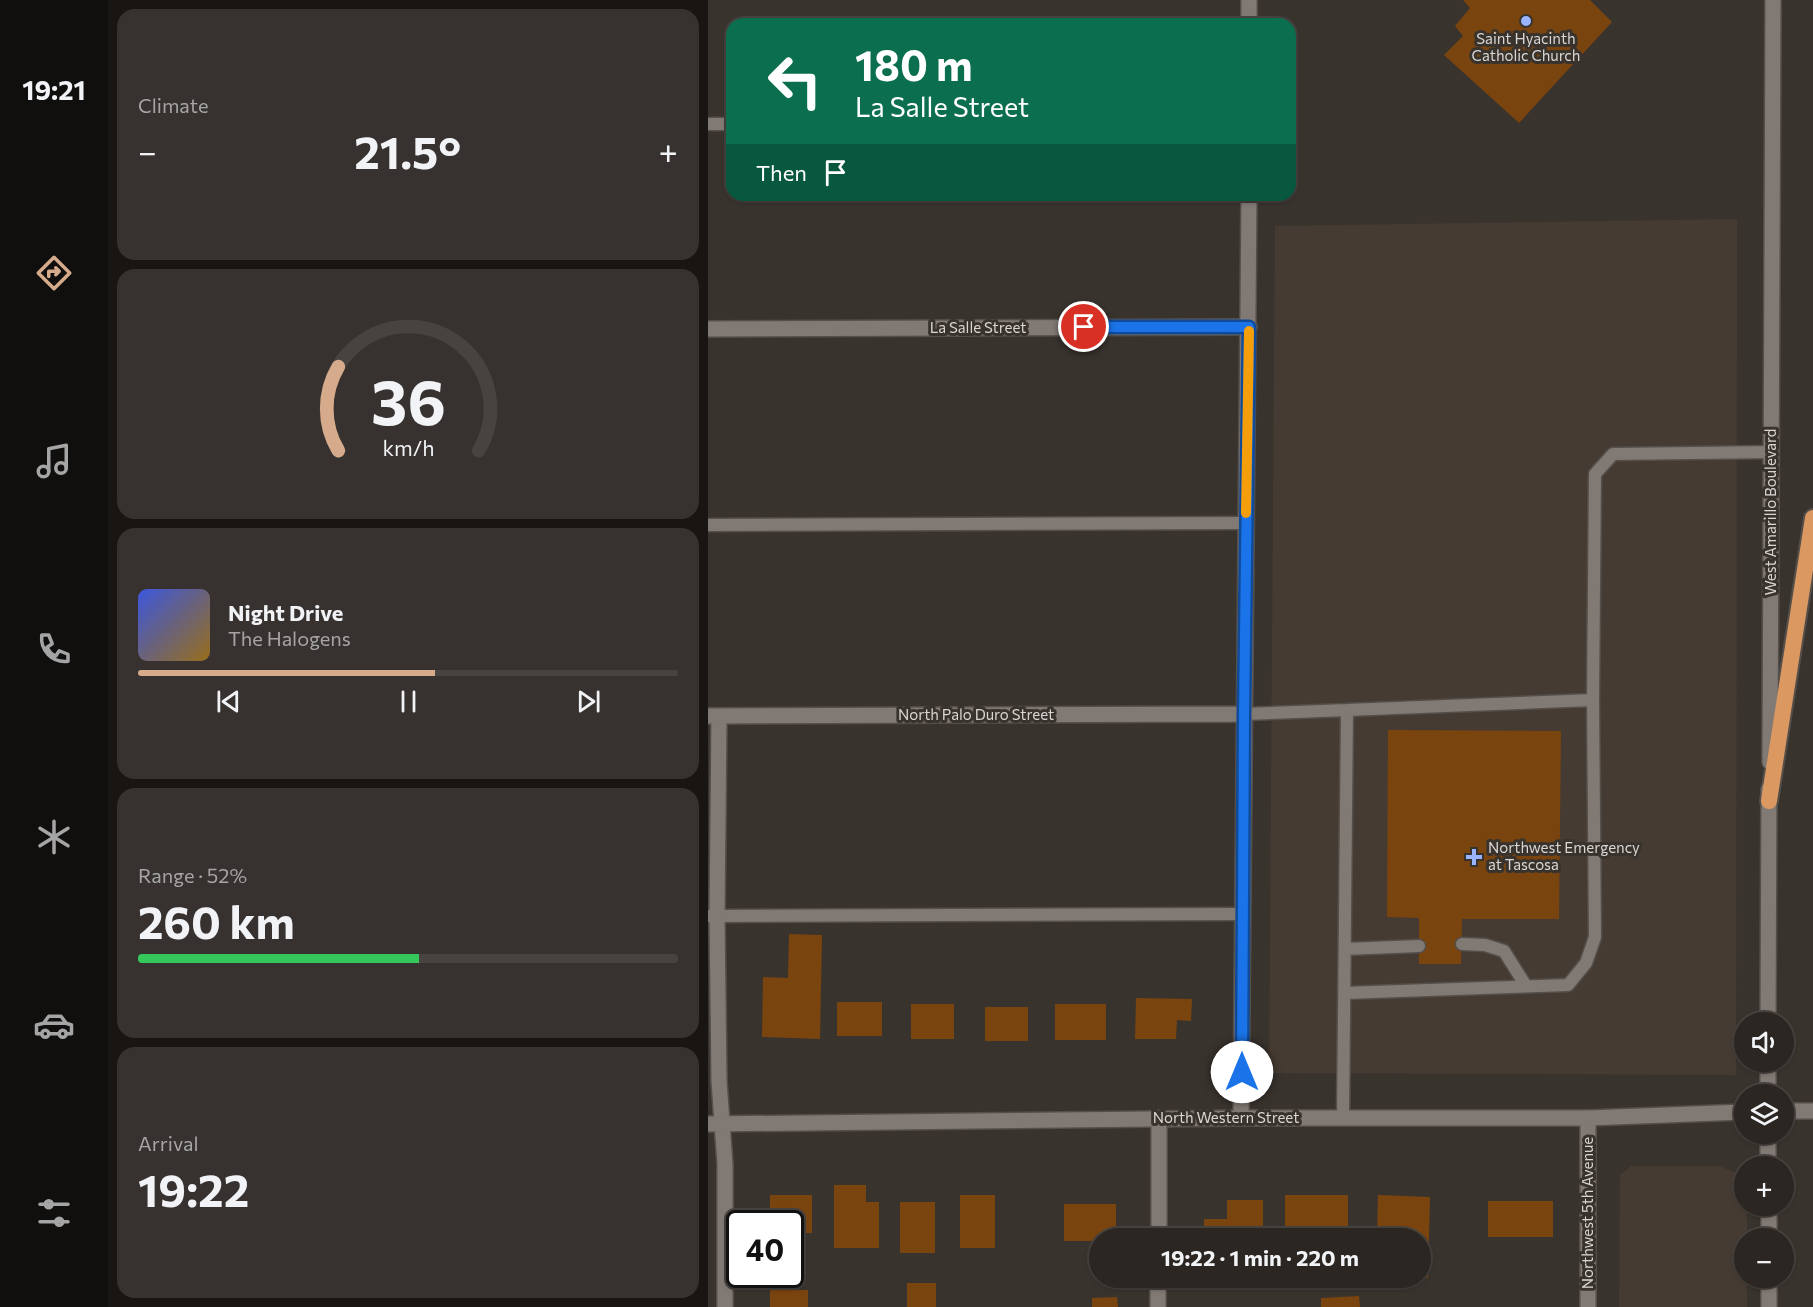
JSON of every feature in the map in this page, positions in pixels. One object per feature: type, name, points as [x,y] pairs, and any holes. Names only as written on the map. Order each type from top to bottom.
[{"type":"highway","points":[[1769,801],[1813,518]]},
{"type":"street","points":[[1249,0],[1250,18]]},
{"type":"street","name":"West Amarillo Boulevard","points":[[1768,1012],[1773,0]]},
{"type":"street","points":[[1241,1118],[1249,201]]},
{"type":"street","name":"La Salle Street","points":[[708,329],[1249,327]]},
{"type":"street","name":"North Palo Duro Street","points":[[713,716],[1244,714]]},
{"type":"street","points":[[713,716],[713,916],[719,1082],[715,1124],[725,1164],[724,1307]]},
{"type":"street","points":[[1794,1111],[1813,1111]]},
{"type":"street","name":"North Western Street","points":[[715,1124],[1241,1118],[1588,1118],[1734,1112]]},
{"type":"street","name":"Northwest 5th Avenue","points":[[1588,1118],[1588,1307]]},
{"type":"street","points":[[1159,1119],[1159,1228]]},
{"type":"street","points":[[1158,1288],[1158,1307]]},
{"type":"street","points":[[1769,1288],[1769,1307]]},
{"type":"lane","points":[[708,124],[726,124]]},
{"type":"lane","points":[[1345,993],[1568,985],[1586,963],[1595,937],[1593,700],[1595,474],[1613,454],[1771,452]]},
{"type":"lane","points":[[708,525],[1246,523]]},
{"type":"lane","points":[[1244,714],[1593,700]]},
{"type":"lane","points":[[1343,1118],[1347,710]]},
{"type":"lane","points":[[713,916],[1243,914]]},
{"type":"lane","points":[[1462,944],[1485,945],[1504,951],[1526,986]]},
{"type":"lane","points":[[1345,949],[1419,946]]},
{"type":"shaded area","points":[[1737,219],[1736,1012],[1734,1012],[1734,1072],[1736,1075],[1269,1073],[1275,226]]},
{"type":"shaded area","points":[[1631,1166],[1719,1166],[1734,1172],[1734,1216],[1747,1216],[1747,1228],[1734,1228],[1734,1288],[1747,1288],[1747,1307],[1619,1307],[1620,1175]]},
{"type":"building","points":[[1463,0],[1590,0],[1612,22],[1519,123],[1444,55],[1463,36],[1455,26],[1470,8]]},
{"type":"building","points":[[1388,730],[1561,731],[1559,919],[1462,919],[1461,964],[1419,964],[1419,918],[1387,917]]},
{"type":"building","points":[[789,934],[822,935],[820,1039],[762,1037],[763,977],[788,978]]},
{"type":"building","points":[[1136,998],[1192,999],[1191,1021],[1177,1020],[1176,1039],[1135,1039]]},
{"type":"building","points":[[837,1002],[882,1002],[882,1036],[837,1036]]},
{"type":"building","points":[[911,1004],[954,1004],[954,1039],[911,1039]]},
{"type":"building","points":[[1055,1004],[1106,1004],[1106,1040],[1055,1040]]},
{"type":"building","points":[[985,1007],[1028,1007],[1028,1041],[985,1041]]},
{"type":"building","points":[[834,1185],[866,1185],[866,1202],[879,1202],[879,1248],[834,1248]]},
{"type":"building","points":[[770,1195],[812,1195],[812,1233],[804,1233],[804,1210],[770,1210]]},
{"type":"building","points":[[960,1195],[995,1195],[995,1248],[960,1248]]},
{"type":"building","points":[[1285,1195],[1348,1195],[1348,1228],[1285,1228]]},
{"type":"building","points":[[1378,1195],[1430,1197],[1429,1228],[1377,1228]]},
{"type":"building","points":[[1227,1200],[1263,1200],[1263,1228],[1204,1228],[1204,1219],[1227,1219]]},
{"type":"building","points":[[1488,1201],[1553,1201],[1553,1237],[1488,1237]]},
{"type":"building","points":[[900,1202],[935,1202],[935,1253],[900,1253]]},
{"type":"building","points":[[1064,1204],[1116,1204],[1116,1228],[1089,1228],[1089,1241],[1064,1241]]},
{"type":"building","points":[[907,1283],[936,1283],[936,1307],[907,1307]]},
{"type":"building","points":[[770,1290],[808,1290],[808,1307],[770,1307]]},
{"type":"building","points":[[1359,1296],[1360,1307],[1321,1307],[1321,1298]]},
{"type":"building","points":[[1117,1297],[1118,1307],[1092,1307],[1092,1298]]},
{"type":"slow traffic","points":[[1246,513],[1249,331]]},
{"type":"place","name":"Saint Hyacinth Catholic Church","points":[[1526,21]]},
{"type":"place","name":"Northwest Emergency at Tascosa","points":[[1474,857]]},
{"type":"route","points":[[1084,327],[1249,327],[1242,1072]]}]
